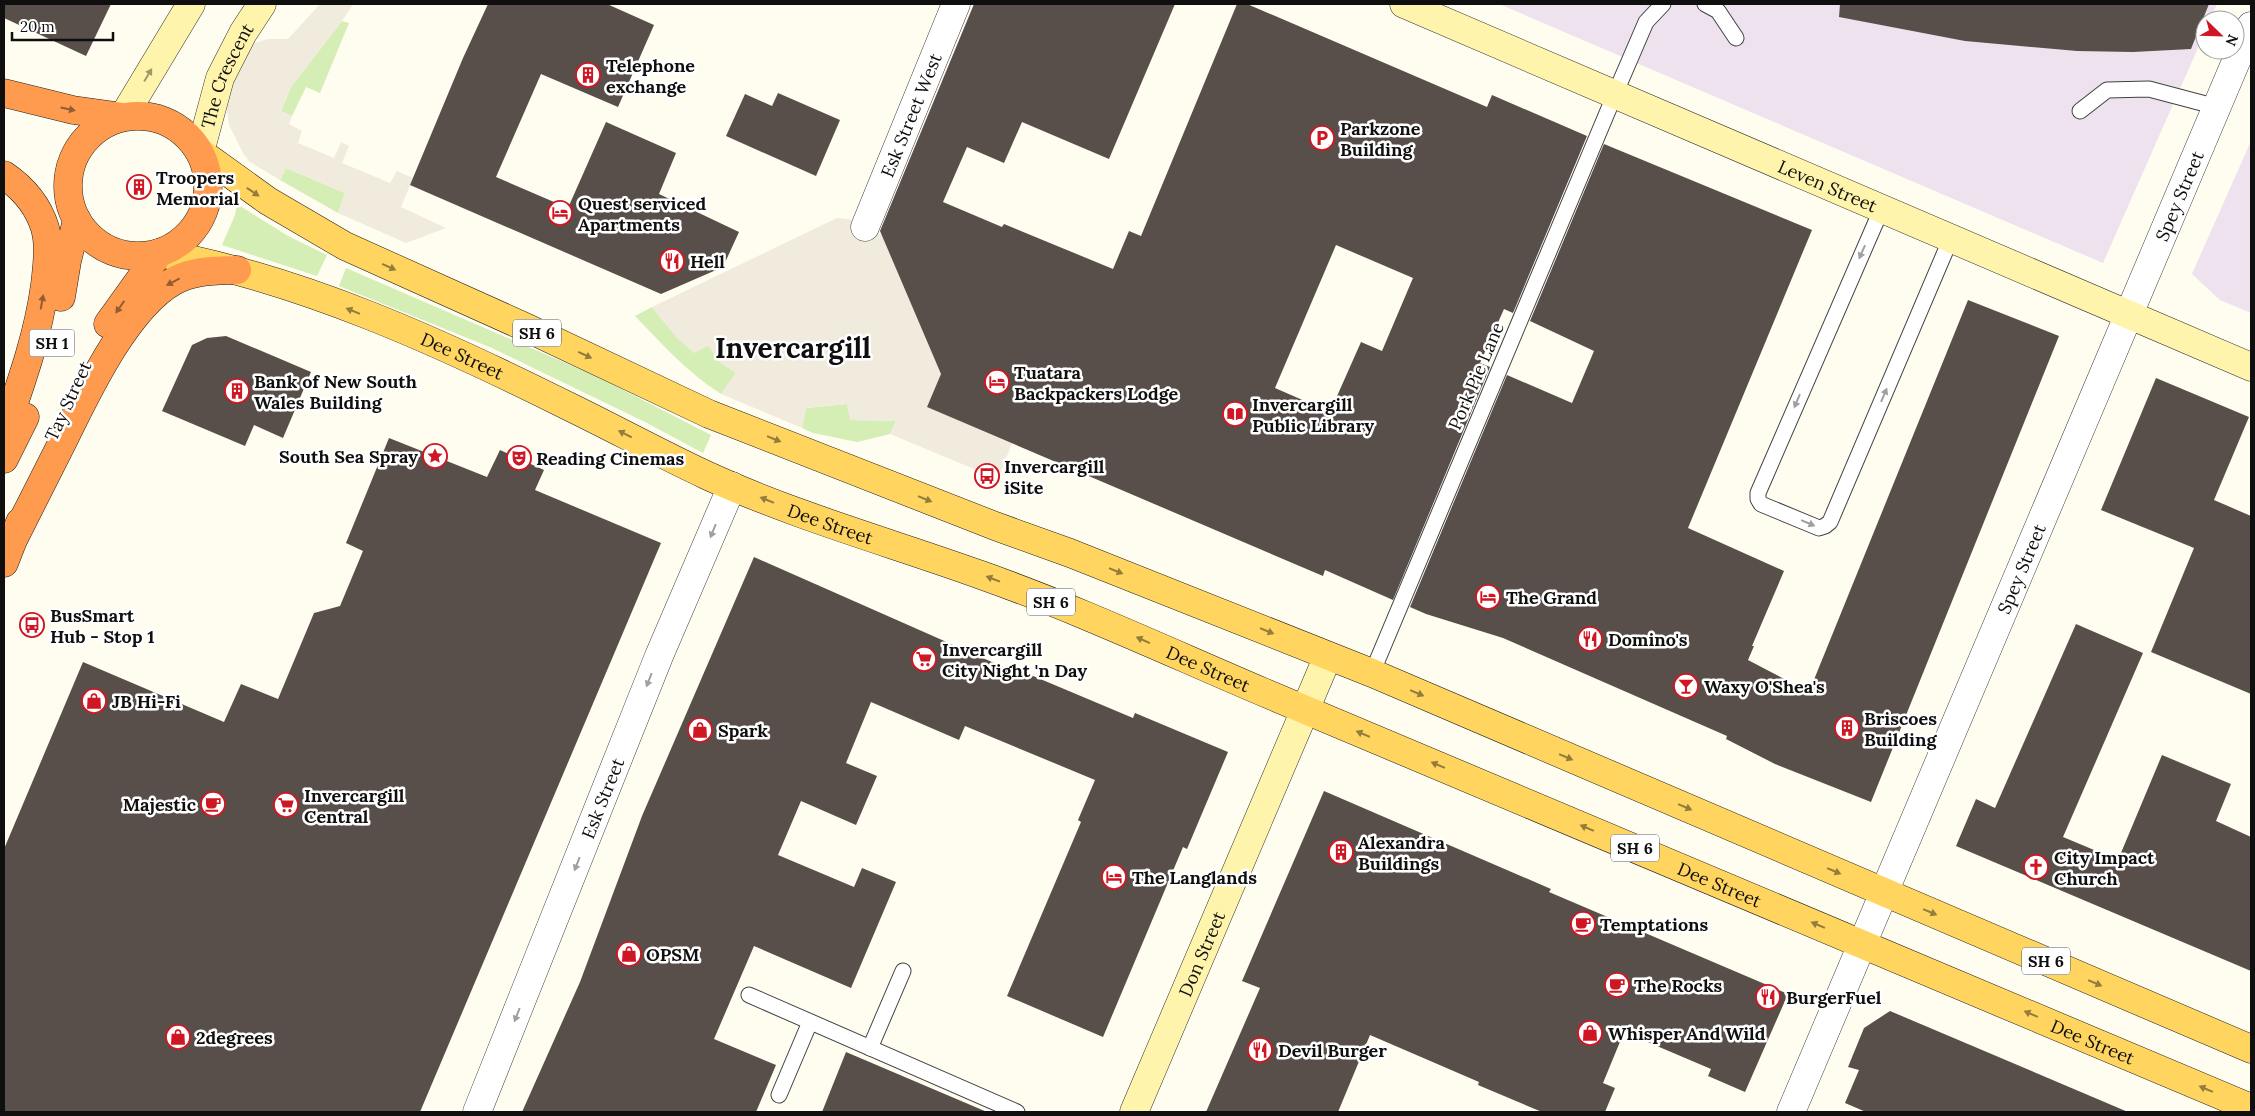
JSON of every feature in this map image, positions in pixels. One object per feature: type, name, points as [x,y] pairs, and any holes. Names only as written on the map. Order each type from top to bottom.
[{"type":"highway","name":"SH 1","points":[[4,93],[73,110],[123,117],[141,116],[167,122],[189,137],[200,152],[207,171],[209,192],[204,212],[188,235],[159,254],[132,256],[105,248],[84,232],[69,200],[69,178],[74,157],[86,139],[103,125],[123,117]]},
{"type":"highway","name":"SH 1","points":[[4,173],[16,178],[60,212],[77,220]]},
{"type":"highway","points":[[4,173],[29,196],[39,213],[46,230],[48,259],[27,369],[4,432]]},
{"type":"highway","name":"Tay Street","points":[[4,459],[31,404],[56,332],[67,261],[77,220]]},
{"type":"highway","name":"Tay Street","points":[[4,563],[58,415],[103,331],[159,254]]},
{"type":"highway","points":[[14,538],[92,380],[142,308],[162,288],[176,280],[203,272],[237,270]]},
{"type":"main road","name":"SH 6","points":[[200,152],[268,201],[345,246],[526,327],[709,414],[994,526],[1070,553],[1372,674],[2251,1049]]},
{"type":"main road","name":"Dee Street","points":[[159,254],[237,270],[323,298],[462,356],[732,486],[848,532],[982,575],[1064,607],[2251,1108]]},
{"type":"street","points":[[123,117],[191,4]]},
{"type":"street","name":"The Crescent","points":[[200,152],[220,78],[243,33],[262,4]]},
{"type":"street","name":"Esk Street West","points":[[865,227],[956,4]]},
{"type":"street","name":"Leven Street","points":[[1404,4],[2251,367]]},
{"type":"street","name":"Spey Street","points":[[1791,1112],[2251,26]]},
{"type":"street","name":"Esk Street","points":[[477,1112],[659,656],[732,486]]},
{"type":"street","name":"Don Street","points":[[1134,1112],[1328,656]]},
{"type":"lane","name":"Pork Pie Lane","points":[[1372,674],[1614,94],[1646,22],[1663,4]]},
{"type":"lane","points":[[1705,4],[1718,11],[1736,38]]},
{"type":"lane","points":[[2080,110],[2107,90],[2149,89],[2217,107]]},
{"type":"lane","points":[[1882,208],[1758,493],[1758,499],[1761,504],[1819,528],[1830,522],[1951,238]]},
{"type":"lane","points":[[870,1048],[903,972]]},
{"type":"lane","points":[[749,995],[1017,1112]]},
{"type":"lane","points":[[779,1095],[810,1022]]},
{"type":"shaded area","points":[[320,4],[353,4],[291,87],[281,111],[292,116],[289,124],[302,131],[298,143],[334,158],[341,142],[349,146],[342,163],[390,183],[397,171],[413,178],[401,207],[446,228],[406,243],[338,213],[345,193],[286,168],[280,180],[250,162],[244,155],[229,125],[227,111],[228,94],[246,50],[255,43],[267,39],[288,39]]},
{"type":"shaded area","points":[[1499,4],[2217,4],[2214,10],[2195,10],[2195,55],[2103,263]]},
{"type":"shaded area","points":[[2251,141],[2251,313],[2220,300],[2192,274]]},
{"type":"shaded area","points":[[837,218],[849,219],[882,235],[941,374],[927,407],[1012,443],[998,479],[890,434],[896,421],[850,420],[847,404],[806,408],[802,428],[721,394],[736,373],[720,362],[708,346],[694,353],[678,339],[652,307]]},
{"type":"green space","points":[[342,21],[349,23],[320,93],[306,87],[292,116],[281,111],[291,87]]},
{"type":"green space","points":[[286,168],[345,193],[338,213],[280,180]]},
{"type":"green space","points":[[237,204],[288,236],[327,255],[317,276],[222,245],[235,215]]},
{"type":"green space","points":[[346,268],[598,377],[711,435],[703,453],[645,422],[492,348],[339,286]]},
{"type":"green space","points":[[652,307],[678,339],[708,345],[720,362],[736,373],[721,394],[686,367],[635,316]]},
{"type":"green space","points":[[847,404],[851,420],[896,421],[890,434],[857,442],[813,433],[802,428],[806,408]]},
{"type":"building","points":[[4,4],[111,4],[86,56],[4,18]]},
{"type":"building","points":[[488,4],[607,4],[654,25],[618,107],[541,74],[496,177],[568,208],[606,122],[676,153],[659,194],[739,232],[723,267],[661,294],[410,185],[463,58]]},
{"type":"building","points":[[974,4],[1175,4],[1109,159],[1022,122],[1004,163],[967,147],[943,202],[1002,227],[1004,224],[1113,269],[1129,231],[1141,236],[1237,4],[1247,4],[1487,107],[1492,95],[1587,136],[1513,313],[1504,309],[1480,363],[1490,367],[1393,600],[1325,570],[1323,576],[927,407],[941,374],[880,231]],"holes":[[[1336,245],[1413,278],[1382,351],[1361,342],[1330,412],[1275,388]]]},
{"type":"building","points":[[1840,4],[2209,4],[2207,10],[2195,10],[2195,39],[2191,49],[2133,52],[2077,51],[1965,41],[1839,17]]},
{"type":"building","points":[[778,93],[840,120],[816,176],[726,136],[745,94],[772,106]]},
{"type":"building","points":[[1604,144],[1812,230],[1688,528],[1784,571],[1752,646],[1754,646],[1748,660],[1809,692],[1968,300],[2059,336],[1871,802],[1775,764],[1726,739],[1727,736],[1503,638],[1426,614],[1410,607],[1507,375],[1572,403],[1594,351],[1530,321]]},
{"type":"building","name":"Bank of New South Wales Building","points":[[226,336],[311,372],[283,438],[254,425],[245,446],[162,411],[192,345],[207,338]]},
{"type":"building","points":[[2156,378],[2249,417],[2214,500],[2251,516],[2251,694],[2151,652],[2194,548],[2101,510]]},
{"type":"building","name":"Invercargill Central","points":[[389,438],[487,477],[500,450],[544,470],[535,490],[661,543],[420,1112],[4,1112],[4,849],[83,662],[224,722],[241,684],[278,699],[314,613],[340,606],[363,551],[346,543]]},
{"type":"building","points":[[754,557],[1010,670],[1012,667],[1133,718],[1135,713],[1228,752],[1187,849],[1183,847],[1103,1037],[1007,996],[1081,822],[1078,820],[1095,780],[965,726],[959,740],[871,702],[846,763],[877,776],[856,825],[801,801],[778,855],[854,887],[862,868],[896,882],[851,988],[754,946],[714,1039],[776,1065],[756,1112],[522,1112],[580,982],[642,816]]},
{"type":"building","points":[[2076,624],[2143,653],[2063,837],[2118,860],[2162,755],[2231,784],[2216,821],[2251,837],[2251,971],[1956,846],[1976,799],[1995,808]]},
{"type":"building","points":[[1324,791],[1551,889],[1549,892],[1788,994],[1745,1092],[1708,1076],[1711,1069],[1624,1032],[1603,1083],[1615,1088],[1605,1112],[1542,1112],[1478,1085],[1479,1082],[1370,1035],[1338,1112],[1206,1112],[1260,988],[1242,981]]},
{"type":"building","points":[[1890,1011],[2128,1112],[1866,1112],[1845,1103],[1859,1070],[1848,1067],[1864,1028]]},
{"type":"building","points":[[846,1052],[987,1112],[822,1112]]},
{"type":"place","name":"Telephone exchange","points":[[588,75]]},
{"type":"place","name":"Parkzone Building","points":[[1322,138]]},
{"type":"place","name":"Troopers Memorial","points":[[139,187]]},
{"type":"place","name":"Quest serviced Apartments","points":[[560,213]]},
{"type":"place","name":"Hell","points":[[672,261]]},
{"type":"place","name":"Tuatara Backpackers Lodge","points":[[997,382]]},
{"type":"place","name":"Bank of New South Wales Building","points":[[237,391]]},
{"type":"place","name":"Invercargill Public Library","points":[[1235,414]]},
{"type":"place","name":"South Sea Spray","points":[[435,456]]},
{"type":"place","name":"Reading Cinemas","points":[[519,458]]},
{"type":"place","name":"Invercargill iSite","points":[[987,476]]},
{"type":"place","name":"The Grand","points":[[1488,597]]},
{"type":"place","name":"BusSmart Hub - Stop 1","points":[[32,625]]},
{"type":"place","name":"Domino's","points":[[1590,639]]},
{"type":"place","name":"Invercargill City Night 'n Day","points":[[924,659]]},
{"type":"place","name":"Waxy O'Shea's","points":[[1686,686]]},
{"type":"place","name":"JB Hi-Fi","points":[[94,701]]},
{"type":"place","name":"Briscoes Building","points":[[1847,728]]},
{"type":"place","name":"Spark","points":[[700,730]]},
{"type":"place","name":"Majestic","points":[[213,804]]},
{"type":"place","name":"Invercargill Central","points":[[286,805]]},
{"type":"place","name":"Alexandra Buildings","points":[[1341,852]]},
{"type":"place","name":"City Impact Church","points":[[2036,867]]},
{"type":"place","name":"The Langlands","points":[[1114,877]]},
{"type":"place","name":"Temptations","points":[[1583,924]]},
{"type":"place","name":"OPSM","points":[[629,954]]},
{"type":"place","name":"The Rocks","points":[[1617,985]]},
{"type":"place","name":"BurgerFuel","points":[[1768,997]]},
{"type":"place","name":"Whisper And Wild","points":[[1590,1033]]},
{"type":"place","name":"2degrees","points":[[178,1037]]},
{"type":"place","name":"Devil Burger","points":[[1260,1050]]},
{"type":"district","name":"Invercargill","points":[[793,348]]}]
